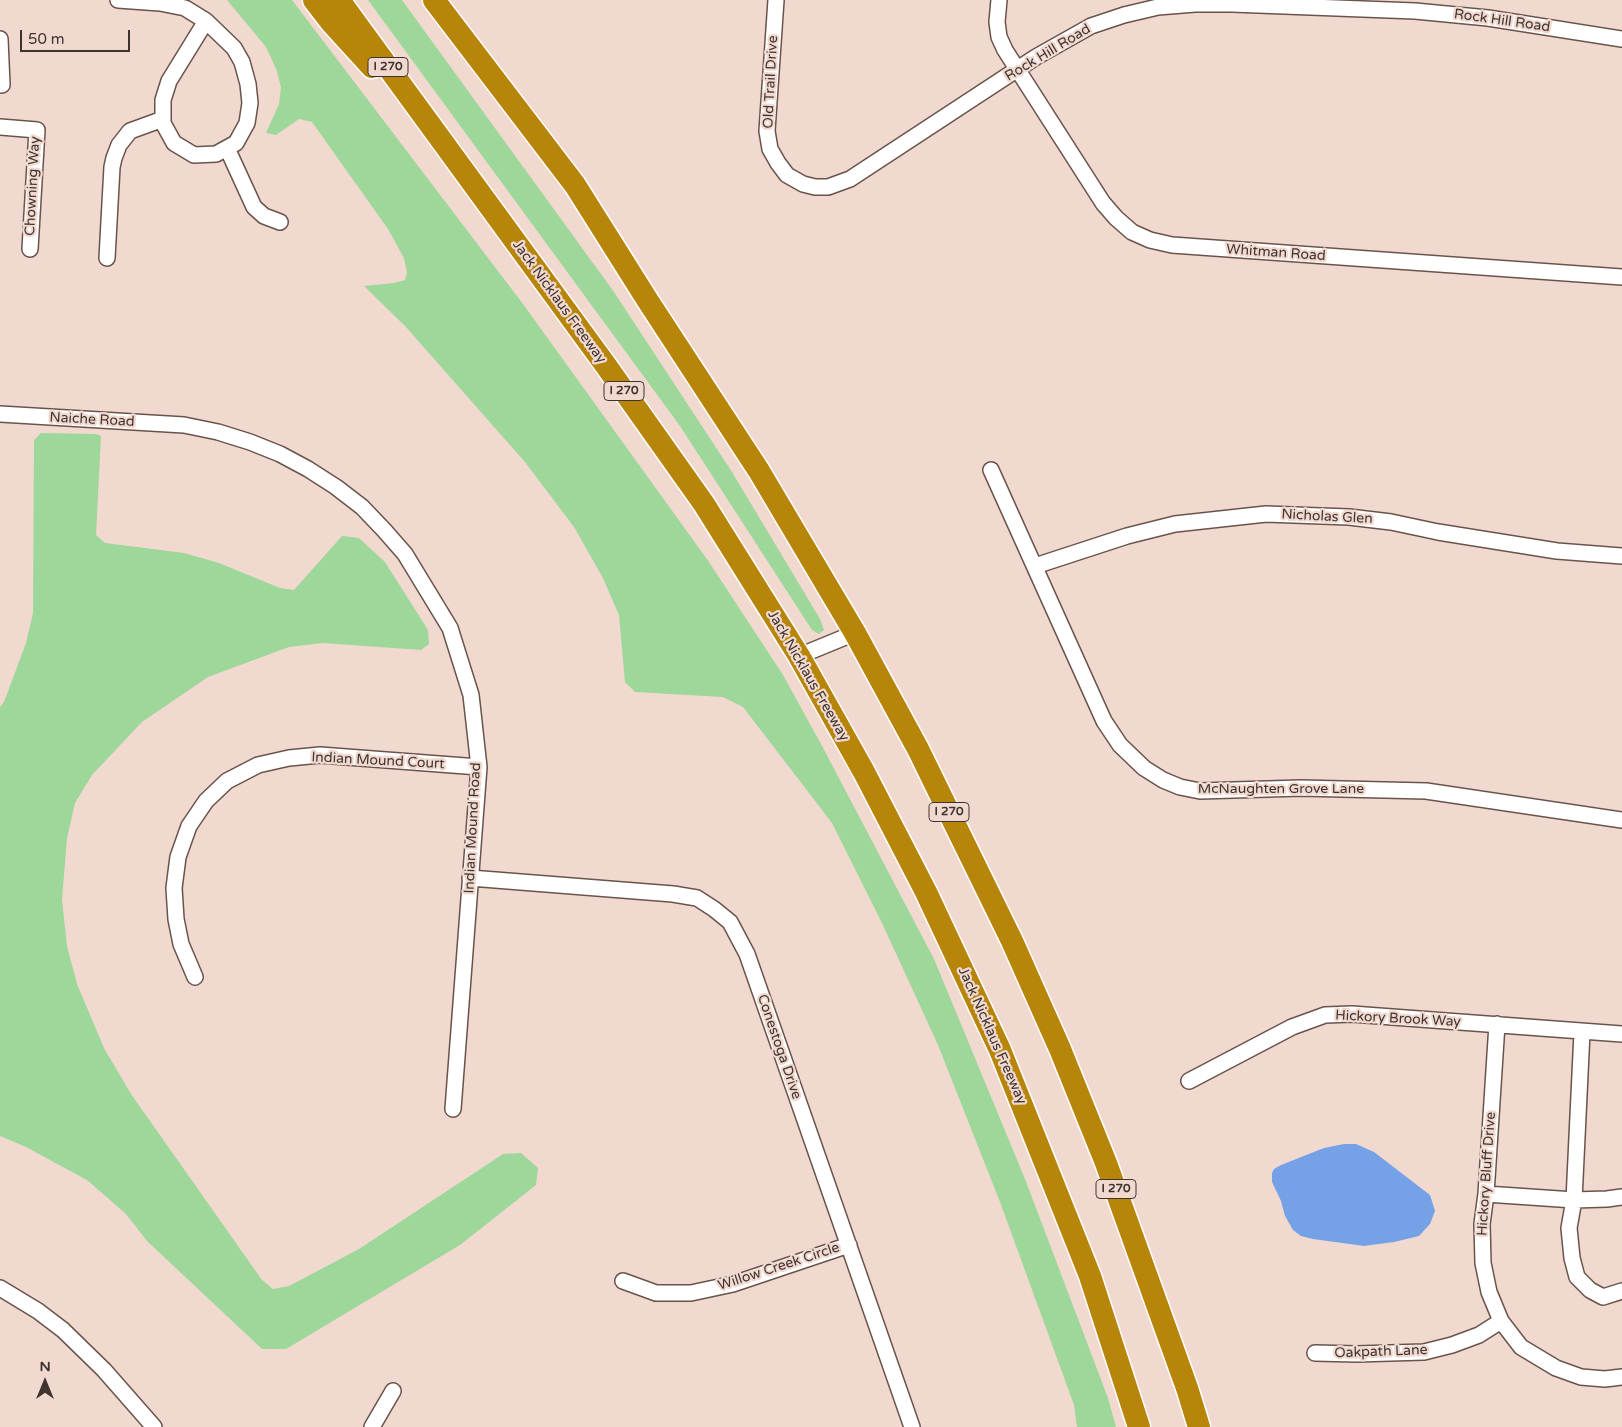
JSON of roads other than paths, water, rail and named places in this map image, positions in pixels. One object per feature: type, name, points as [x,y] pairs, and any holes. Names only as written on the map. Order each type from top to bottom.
[{"type":"highway","points":[[314,0],[331,22],[436,135]]},
{"type":"highway","name":"Jack Nicklaus Freeway","points":[[339,0],[607,367],[704,504],[798,656],[896,831],[1000,1050],[1090,1276],[1139,1427]]},
{"type":"highway","name":"I 270","points":[[434,0],[575,185],[759,471],[855,633],[918,749],[1012,941],[1060,1049],[1106,1163],[1187,1388],[1199,1427]]},
{"type":"highway","points":[[453,0],[575,185]]},
{"type":"street","points":[[118,0],[160,3],[185,8],[206,21],[234,48],[242,62],[248,84],[250,103],[247,122],[236,143],[216,154],[194,155],[174,143],[163,123],[163,100],[169,81],[206,21]]},
{"type":"street","name":"Old Trail Drive","points":[[776,0],[767,131],[770,148],[778,163]]},
{"type":"street","name":"Whitman Road","points":[[999,0],[997,22],[999,37],[1017,70],[1103,203],[1132,232],[1150,240],[1172,245],[1622,277]]},
{"type":"street","name":"Rock Hill Road","points":[[778,163],[787,175],[804,184],[815,187],[828,187],[850,179],[1017,70],[1091,26],[1124,15],[1158,7],[1195,4],[1424,12],[1488,18],[1622,40]]},
{"type":"street","points":[[0,39],[2,85]]},
{"type":"street","points":[[107,258],[114,158],[130,131],[163,119]]},
{"type":"street","name":"Chowning Way","points":[[0,127],[37,130],[30,249]]},
{"type":"street","points":[[227,148],[254,208],[264,216],[280,222]]},
{"type":"street","name":"Naiche Road","points":[[0,414],[184,425]]},
{"type":"street","name":"Indian Mound Road","points":[[184,425],[218,432],[280,454],[336,487],[362,507],[405,554],[450,628],[471,695],[479,767],[453,1109]]},
{"type":"street","name":"McNaughten Grove Lane","points":[[991,470],[1104,720],[1120,746],[1144,768],[1180,787],[1200,791],[1310,788],[1426,791],[1622,820]]},
{"type":"street","name":"Nicholas Glen","points":[[1036,566],[1127,536],[1175,524],[1266,514],[1349,517],[1391,522],[1438,532],[1557,551],[1622,556]]},
{"type":"street","points":[[798,656],[855,633]]},
{"type":"street","name":"Indian Mound Court","points":[[195,977],[181,944],[176,919],[174,888],[178,857],[189,826],[206,801],[227,780],[258,765],[289,758],[320,755],[479,767]]},
{"type":"street","name":"Conestoga Drive","points":[[470,878],[673,894],[697,898],[714,908],[730,922],[747,954],[912,1427]]},
{"type":"street","name":"Hickory Brook Way","points":[[1189,1081],[1292,1028],[1325,1016],[1352,1014],[1622,1034]]},
{"type":"street","name":"Hickory Bluff Drive","points":[[1498,1024],[1486,1194],[1482,1224],[1483,1263],[1489,1292],[1501,1321],[1521,1347],[1556,1368],[1582,1377],[1605,1379],[1622,1377]]},
{"type":"street","points":[[1582,1032],[1574,1200],[1569,1228],[1572,1258],[1577,1277],[1590,1290],[1603,1297],[1622,1291]]},
{"type":"street","points":[[1486,1194],[1574,1200],[1622,1197]]},
{"type":"street","name":"Willow Creek Circle","points":[[623,1281],[656,1293],[691,1293],[733,1284],[849,1245]]},
{"type":"street","points":[[0,1288],[38,1311],[63,1330],[104,1370],[154,1427]]},
{"type":"street","name":"Oakpath Lane","points":[[1315,1353],[1424,1352],[1452,1345],[1479,1335],[1501,1321]]},
{"type":"street","points":[[372,1427],[394,1391]]},
{"type":"water","points":[[1356,1144],[1374,1152],[1430,1195],[1435,1211],[1430,1224],[1419,1236],[1364,1246],[1313,1239],[1301,1236],[1293,1230],[1285,1216],[1281,1201],[1272,1182],[1274,1169],[1324,1148]]}]
